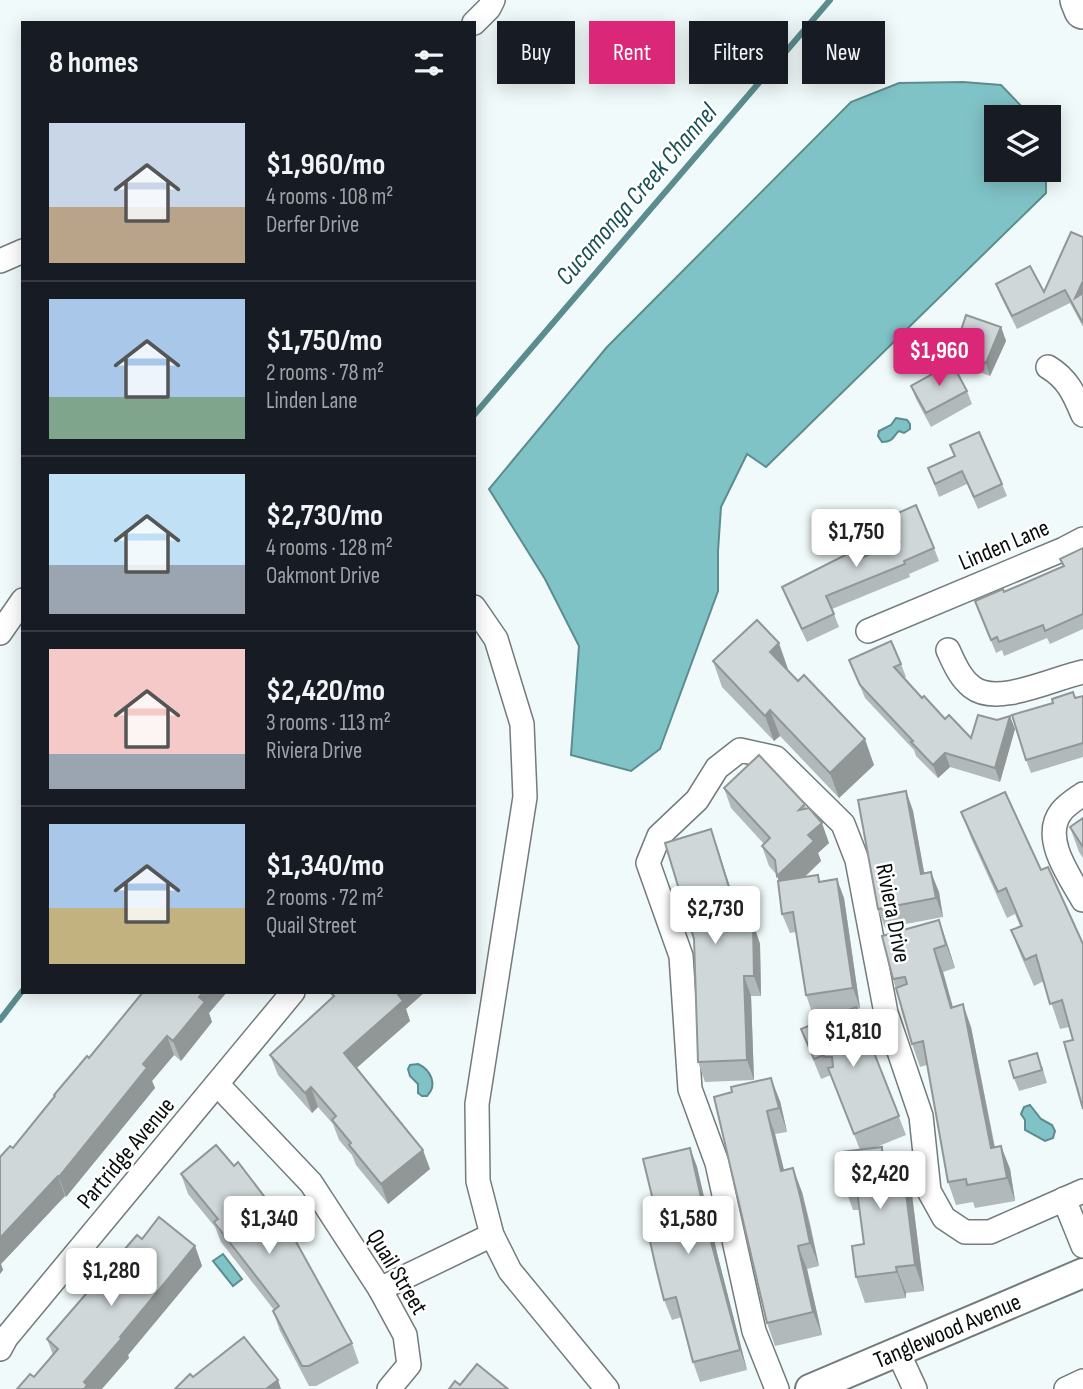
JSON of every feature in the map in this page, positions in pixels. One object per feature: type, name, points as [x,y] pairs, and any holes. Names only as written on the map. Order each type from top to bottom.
[{"type":"main road","points":[[1079,0],[1083,10]]},
{"type":"street","points":[[476,21],[493,0]]},
{"type":"street","points":[[0,261],[21,252]]},
{"type":"street","points":[[1048,367],[1062,376],[1072,389],[1083,415]]},
{"type":"street","name":"Linden Lane","points":[[868,631],[1064,550],[1083,539]]},
{"type":"street","points":[[0,633],[21,603]]},
{"type":"street","points":[[476,610],[496,639],[522,724],[525,797],[477,1104],[478,1181],[492,1235],[510,1270],[607,1389]]},
{"type":"street","points":[[948,650],[958,672],[973,688],[994,695],[1015,692],[1083,673]]},
{"type":"street","name":"Riviera Drive","points":[[777,1389],[754,1331],[717,1163],[690,1089],[681,956],[648,863],[659,836],[697,800],[717,768],[740,750],[776,758],[843,824],[857,860],[886,1013],[921,1116],[929,1191],[944,1218],[965,1232],[990,1232],[1073,1195]]},
{"type":"street","points":[[1083,794],[1060,813],[1054,834],[1058,857],[1083,900]]},
{"type":"street","name":"Partridge Avenue","points":[[0,1349],[291,994]]},
{"type":"street","name":"Quail Street","points":[[217,1084],[311,1184],[380,1289],[405,1335],[409,1365],[388,1389]]},
{"type":"street","points":[[1073,1195],[1083,1246]]},
{"type":"street","points":[[380,1289],[492,1235]]},
{"type":"street","name":"Tanglewood Avenue","points":[[810,1389],[1083,1273]]},
{"type":"street","points":[[897,1350],[915,1389]]},
{"type":"street","points":[[1066,1389],[1083,1381]]},
{"type":"water","points":[[963,82],[1001,85],[1020,105],[984,105],[984,182],[1046,182],[1046,193],[766,467],[747,454],[721,507],[718,591],[660,749],[631,771],[571,755],[579,646],[545,579],[489,489],[607,347],[851,102],[899,83]]},
{"type":"water","points":[[896,418],[907,420],[910,429],[904,433],[899,431],[891,440],[882,442],[878,436],[879,431],[891,425]]},
{"type":"water","points":[[418,1064],[432,1078],[432,1087],[427,1096],[418,1093],[418,1084],[410,1076],[408,1069],[410,1065]]},
{"type":"water","points":[[1030,1105],[1041,1119],[1052,1125],[1055,1131],[1053,1138],[1045,1141],[1025,1130],[1025,1120],[1021,1114],[1024,1107]]},
{"type":"water","points":[[223,1254],[242,1279],[233,1286],[213,1261]]},
{"type":"building","points":[[1071,232],[1083,237],[1083,281],[1075,298],[1083,293],[1083,323],[1065,290],[1012,316],[996,284],[1030,266],[1044,292]]},
{"type":"building","points":[[966,315],[1001,327],[986,363],[954,352]]},
{"type":"building","points":[[952,363],[967,391],[926,413],[911,386]]},
{"type":"building","points":[[979,432],[1002,484],[974,497],[962,471],[935,484],[928,468],[955,456],[950,445]]},
{"type":"building","points":[[916,505],[934,548],[904,561],[905,564],[826,596],[834,614],[802,629],[782,587],[857,549],[861,558],[900,542],[889,517]]},
{"type":"building","points":[[1083,548],[1083,614],[1045,631],[1043,625],[999,642],[997,637],[991,640],[975,601],[1003,589],[1004,592],[1064,566],[1060,559]]},
{"type":"building","points":[[757,620],[779,643],[770,652],[798,681],[804,675],[865,739],[830,773],[770,710],[765,716],[713,661]]},
{"type":"building","points":[[891,641],[901,664],[894,667],[922,698],[924,696],[945,719],[949,715],[971,738],[978,715],[997,720],[1010,716],[995,768],[945,753],[933,765],[860,685],[849,660]]},
{"type":"building","points":[[1073,692],[1075,698],[1083,696],[1083,743],[1026,760],[1012,715],[1053,703],[1052,699]]},
{"type":"building","points":[[759,755],[805,804],[799,810],[809,808],[822,823],[808,835],[814,841],[777,876],[775,860],[762,846],[770,838],[724,788]]},
{"type":"building","points":[[906,791],[921,874],[931,872],[936,898],[878,909],[858,800]]},
{"type":"building","points":[[1005,792],[1041,870],[1048,867],[1083,944],[1083,1109],[1064,1042],[1073,1040],[1062,1000],[1050,1004],[1036,955],[1025,960],[1011,930],[1022,926],[1006,888],[998,892],[961,812]]},
{"type":"building","points":[[1083,818],[1083,847],[1070,827]]},
{"type":"building","points":[[711,829],[731,894],[742,890],[753,924],[754,976],[744,976],[747,1060],[698,1062],[694,939],[665,843]]},
{"type":"building","points":[[818,875],[819,882],[837,879],[853,988],[806,995],[793,912],[782,914],[778,881]]},
{"type":"building","points":[[939,920],[946,945],[934,949],[951,1008],[963,1004],[991,1148],[1001,1146],[1007,1178],[967,1185],[966,1179],[948,1182],[923,1041],[912,1044],[896,988],[907,984],[905,977],[893,979],[882,936]]},
{"type":"building","points":[[141,994],[201,994],[199,997],[205,1002],[173,1041],[167,1036],[143,1064],[147,1068],[59,1177],[0,1238],[0,1157],[10,1146],[13,1148],[54,1095],[87,1056],[89,1058]]},
{"type":"building","points":[[332,994],[398,994],[403,1001],[344,1053],[423,1150],[381,1184],[332,1120],[336,1116],[311,1087],[305,1093],[270,1055],[334,996]]},
{"type":"building","points":[[856,1007],[899,1116],[854,1134],[828,1068],[833,1067],[832,1057],[824,1055],[814,1059],[801,1029]]},
{"type":"building","points":[[1037,1053],[1042,1070],[1014,1078],[1009,1061]]},
{"type":"building","points":[[771,1078],[779,1108],[767,1111],[781,1171],[793,1168],[801,1200],[810,1243],[798,1246],[813,1312],[767,1323],[714,1097],[732,1092],[731,1087]]},
{"type":"building","points":[[216,1145],[234,1166],[238,1162],[289,1229],[352,1343],[309,1366],[302,1366],[273,1311],[279,1306],[214,1222],[218,1219],[181,1174]]},
{"type":"building","points":[[882,1147],[882,1155],[901,1153],[915,1265],[896,1267],[897,1272],[856,1277],[852,1246],[864,1244],[856,1183],[844,1185],[840,1152]]},
{"type":"building","points":[[690,1148],[710,1238],[740,1350],[693,1362],[676,1297],[664,1300],[656,1268],[647,1228],[659,1225],[643,1159]]},
{"type":"building","points":[[159,1217],[195,1246],[84,1382],[87,1385],[84,1389],[17,1389],[30,1374],[34,1377],[58,1349],[47,1339],[137,1235],[142,1239]]},
{"type":"building","points":[[244,1337],[278,1380],[266,1389],[175,1389],[190,1374],[193,1377]]},
{"type":"building","points":[[477,1364],[508,1389],[449,1389],[455,1381],[460,1385]]},
{"type":"waterway","name":"Cucamonga Creek Channel","points":[[476,413],[830,0]]},
{"type":"waterway","name":"Cucamonga Creek Channel","points":[[0,1020],[21,993]]}]
